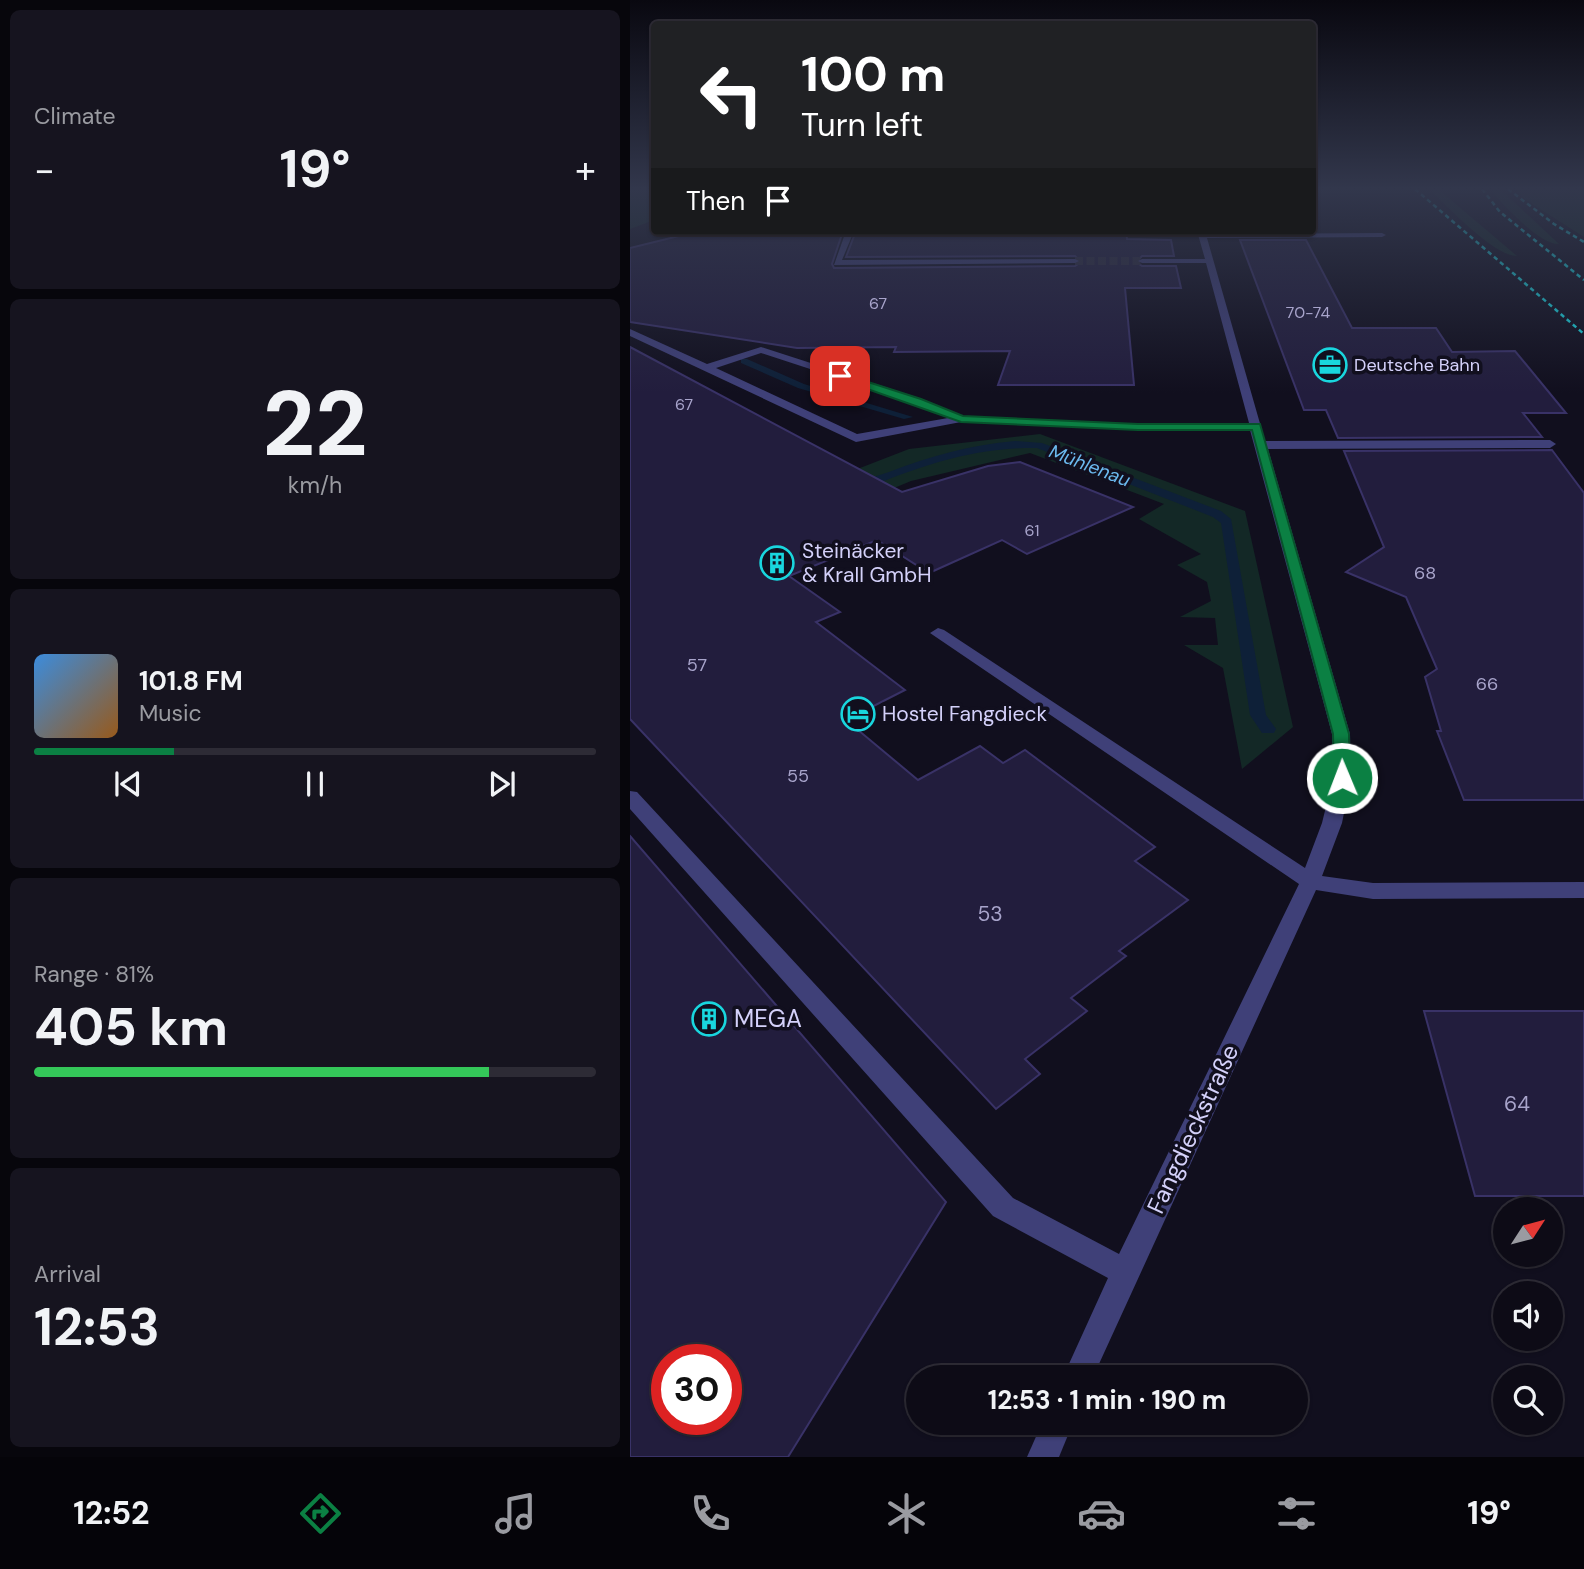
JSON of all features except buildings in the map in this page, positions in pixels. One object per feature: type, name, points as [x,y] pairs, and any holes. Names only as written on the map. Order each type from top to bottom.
[{"type":"street","points":[[839,257],[837,262],[1076,261]]},
{"type":"street","name":"Fangdieckstraße","points":[[1083,1365],[1310,882],[1332,823],[1342,778],[1341,734],[1208,257]]},
{"type":"street","points":[[1143,261],[1209,261]]},
{"type":"street","points":[[630,332],[710,367],[856,438],[961,419],[1259,436],[1550,443]]},
{"type":"street","points":[[710,367],[761,350],[918,401],[961,419]]},
{"type":"street","points":[[938,633],[1310,882],[1373,891],[1584,890]]},
{"type":"street","points":[[630,797],[1003,1207],[1125,1272]]},
{"type":"street","points":[[1043,1457],[1053,1435]]},
{"type":"green space","points":[[1040,434],[1245,511],[1293,727],[1242,769],[1223,668],[1184,645],[1218,645],[1215,618],[1180,617],[1211,601],[1207,582],[1177,565],[1201,554],[1139,519],[1164,504],[1030,453],[911,481],[630,598],[630,557],[909,449]]},
{"type":"waterway","points":[[744,361],[801,386],[908,417]]},
{"type":"waterway","name":"Mühlenau","points":[[860,487],[925,462],[970,450],[1015,444],[1038,445],[1217,514],[1227,522],[1258,715],[1268,729]]},
{"type":"tunnel","points":[[1075,261],[1142,261]]},
{"type":"railway","points":[[1494,257],[1584,334]]},
{"type":"railway","points":[[1556,257],[1584,280]]},
{"type":"place","name":"Deutsche Bahn","points":[[1330,365]]},
{"type":"place","name":"Steinäcker & Krall GmbH","points":[[777,563]]},
{"type":"place","name":"Hostel Fangdieck","points":[[858,714]]},
{"type":"place","name":"MEGA","points":[[709,1019]]},
{"type":"route","points":[[840,376],[918,401],[961,419],[1138,427],[1256,426],[1341,734],[1342,778]]}]
